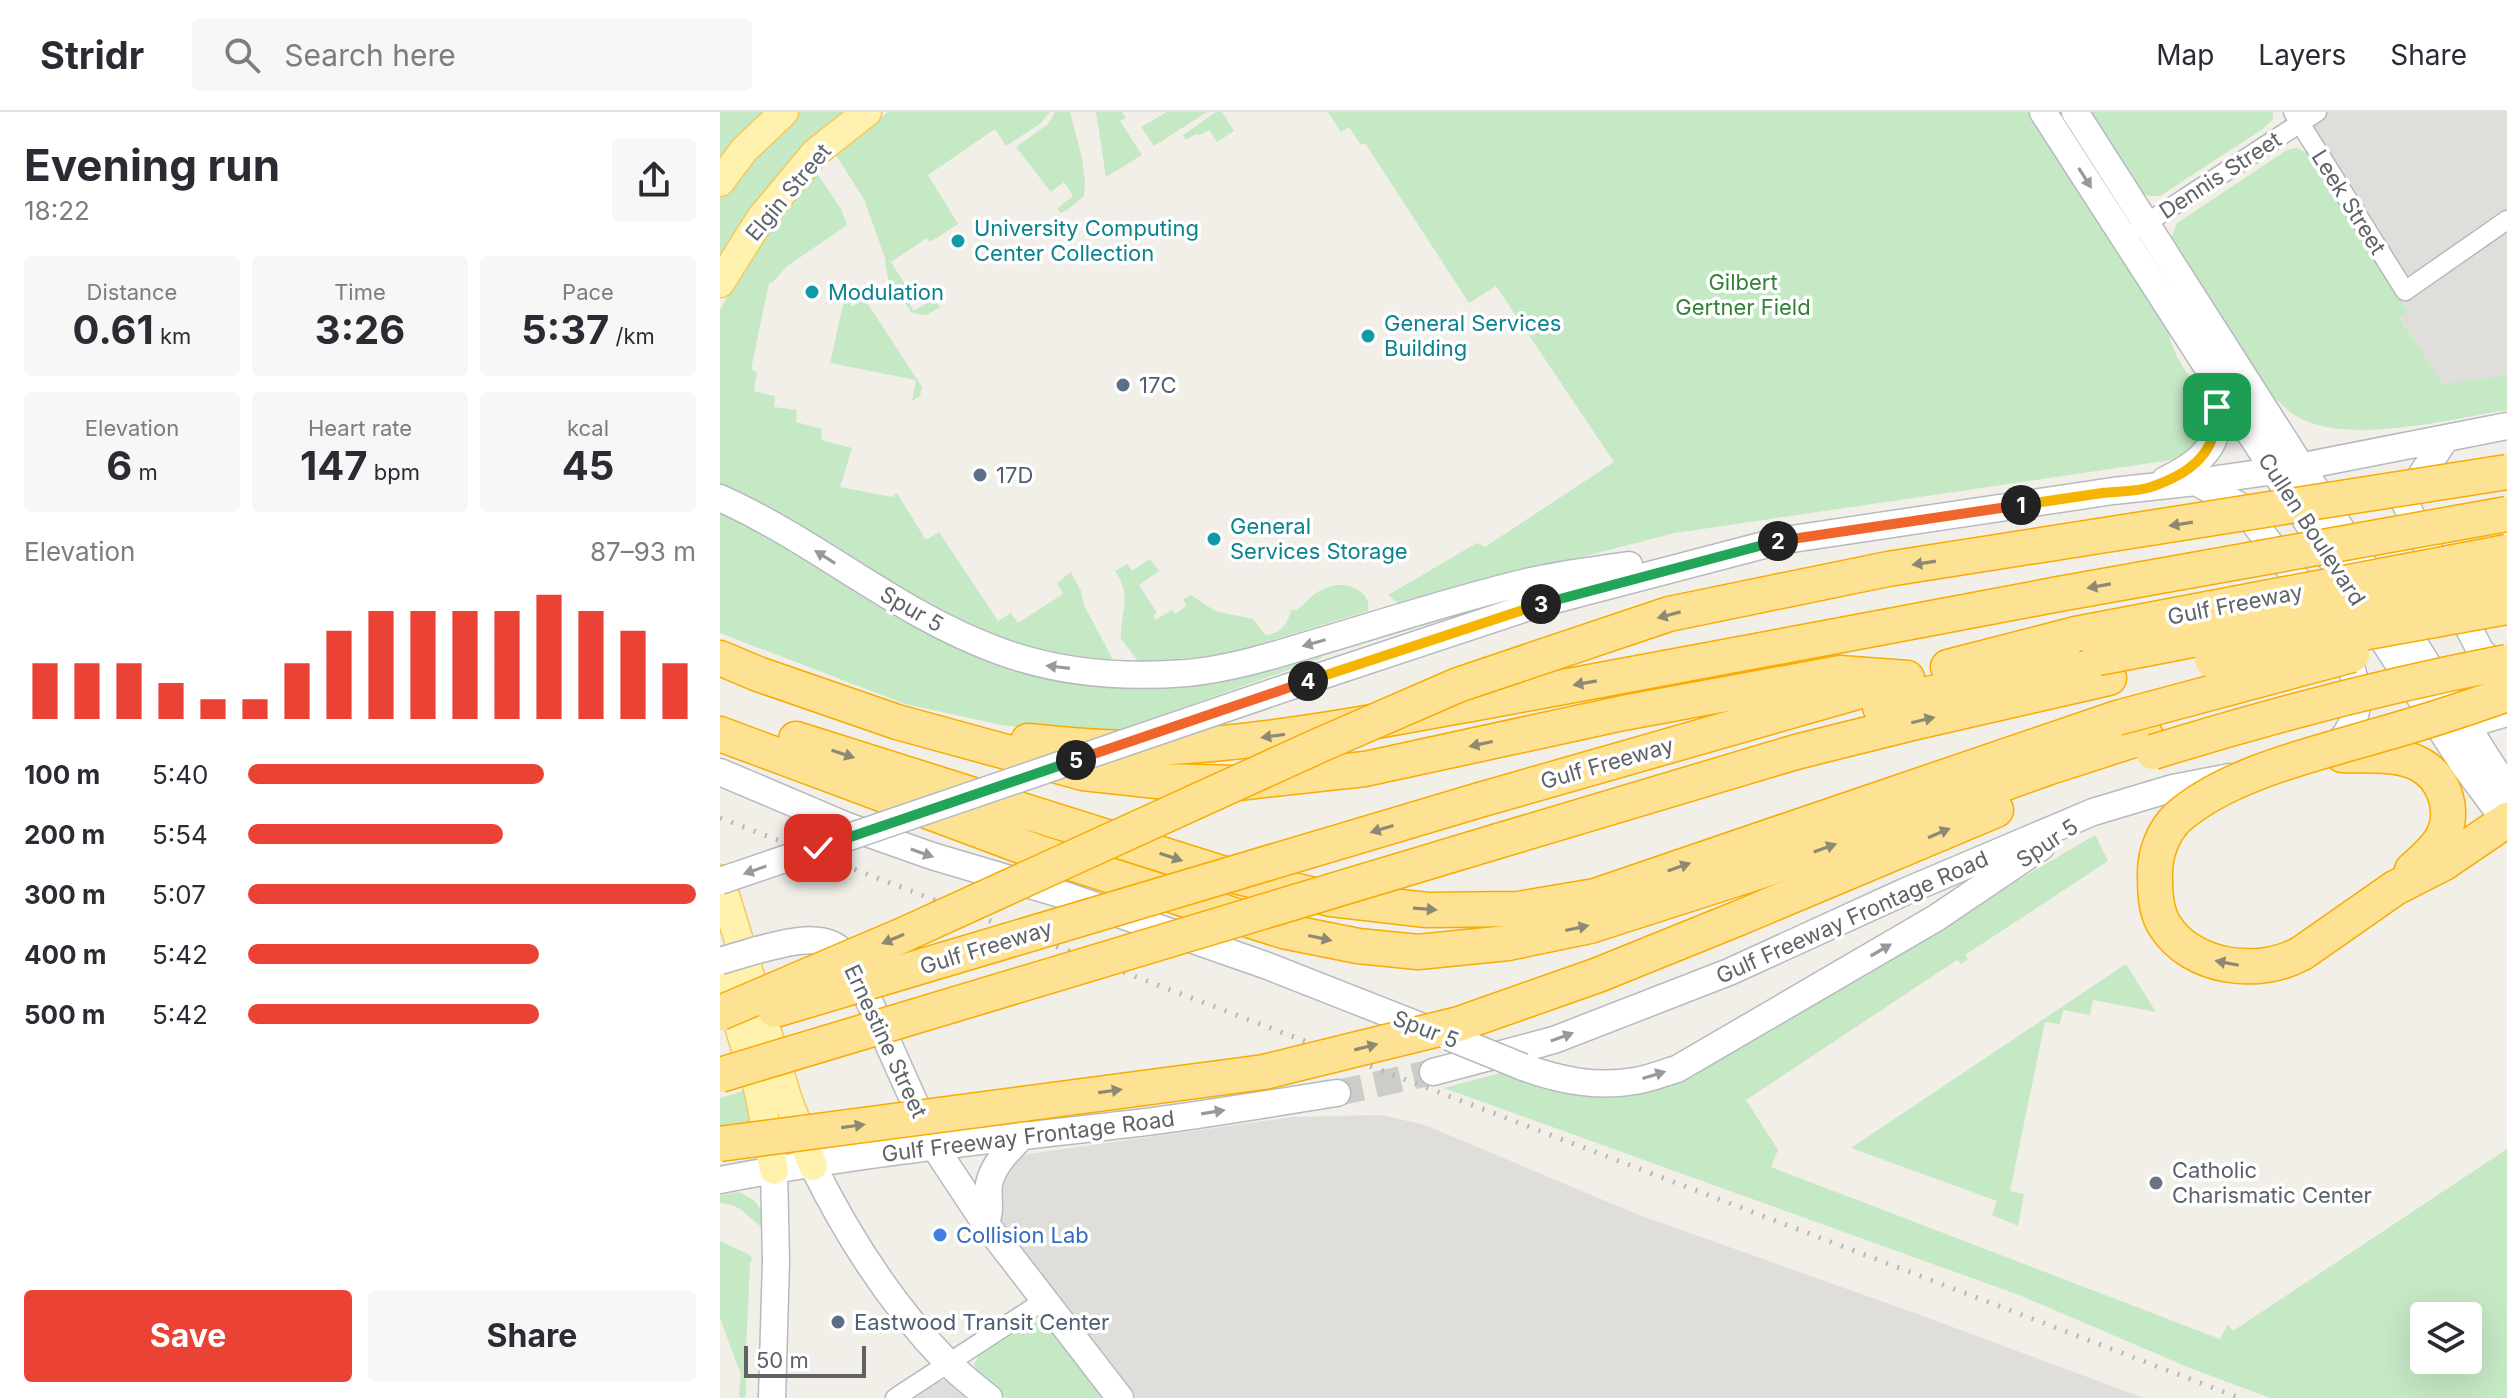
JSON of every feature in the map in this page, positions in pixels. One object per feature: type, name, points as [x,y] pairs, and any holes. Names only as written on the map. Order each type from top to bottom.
[{"type":"highway","points":[[720,1013],[903,935],[1458,685],[1669,614],[1888,569],[2507,472]]},
{"type":"highway","points":[[897,722],[1000,739],[1071,745],[1171,747],[1273,736],[1631,675],[2507,514]]},
{"type":"highway","name":"Gulf Freeway","points":[[720,1027],[1492,820],[1912,723],[2095,657],[2507,552]]},
{"type":"highway","name":"Gulf Freeway","points":[[2095,657],[2507,580]]},
{"type":"highway","name":"Gulf Freeway","points":[[720,1075],[1492,820],[1907,678],[2507,607]]},
{"type":"highway","points":[[720,734],[771,742],[1218,872],[1331,899],[1427,910],[1518,909],[1595,896],[2117,718],[2507,615]]},
{"type":"highway","points":[[720,658],[897,722],[1083,773],[1157,781],[1238,783],[1365,769],[1623,713],[1840,673],[1907,678]]},
{"type":"highway","points":[[720,713],[771,742],[1037,852],[1283,931],[1358,946],[1418,952],[1508,943],[1590,926],[1758,872],[2047,768],[2150,744],[2208,735],[2416,680],[2507,662]]},
{"type":"highway","points":[[2507,694],[2437,719],[2311,755],[2228,785],[2200,800],[2175,821],[2162,839],[2155,864],[2155,898],[2164,926],[2186,949],[2223,964],[2258,967],[2294,958],[2395,888],[2444,863],[2507,813]]},
{"type":"highway","points":[[720,1144],[1264,1072],[1459,1024],[1598,975],[1739,918],[2150,744]]},
{"type":"highway","points":[[2332,758],[2400,759],[2417,763],[2437,780],[2448,800],[2448,815],[2441,839],[2395,888]]},
{"type":"highway","name":"Gulf Freeway","points":[[720,1053],[1492,820]]},
{"type":"main road","points":[[720,182],[744,150],[784,112]]},
{"type":"main road","name":"Elgin Street","points":[[720,283],[761,218],[815,153],[867,112]]},
{"type":"main road","name":"Cullen Boulevard","points":[[2043,112],[2274,471],[2454,728]]},
{"type":"main road","name":"Cullen Boulevard","points":[[2075,112],[2302,466],[2454,728],[2463,764],[2507,813]]},
{"type":"main road","points":[[2150,487],[2200,460],[2216,430],[2217,407],[2186,335]]},
{"type":"main road","points":[[989,1398],[948,1363],[897,1306],[848,1232],[813,1166],[788,1100],[720,880],[1535,605],[1779,541],[2274,471],[2507,426]]},
{"type":"main road","points":[[2446,438],[2404,501],[2481,652],[2507,673]]},
{"type":"main road","points":[[2196,482],[2242,507],[2339,635],[2357,683],[2356,715],[2332,758]]},
{"type":"main road","name":"Spur 5","points":[[720,498],[755,514],[946,629],[1048,667],[1138,675],[1191,672],[1272,656],[1528,581],[1779,541]]},
{"type":"main road","name":"Gulf Freeway Frontage Road","points":[[1433,1072],[1554,1040],[1714,978],[1904,892],[2093,812],[2173,788],[2332,758],[2507,713]]},
{"type":"main road","name":"Spur 5","points":[[720,772],[847,826],[932,856],[1067,896],[1251,960],[1523,1067],[1559,1079],[1597,1083],[1634,1081],[1677,1069],[1936,918],[2093,812]]},
{"type":"main road","name":"Ernestine Street","points":[[720,962],[757,950],[809,940],[832,944],[846,955],[934,1146],[985,1223],[1120,1398]]},
{"type":"main road","points":[[720,962],[759,1092],[774,1170],[776,1261],[772,1398]]},
{"type":"main road","name":"Gulf Freeway Frontage Road","points":[[720,1180],[934,1146],[1140,1123],[1337,1093]]},
{"type":"main road","points":[[985,1223],[989,1217],[992,1174],[1023,1135]]},
{"type":"street","name":"Dennis Street","points":[[2123,238],[2296,118],[2317,112]]},
{"type":"street","name":"Leek Street","points":[[2296,118],[2405,291],[2507,220]]},
{"type":"street","points":[[895,1398],[1045,1300]]},
{"type":"shaded area","points":[[2294,112],[2507,112],[2507,375],[2443,385],[2400,317],[2408,310],[2305,151],[2300,124]]},
{"type":"shaded area","points":[[1382,1115],[1425,1125],[1639,1215],[2144,1398],[1136,1398],[1002,1221],[995,1196],[1011,1160],[1028,1154],[1293,1117]]},
{"type":"shaded area","points":[[946,1380],[962,1387],[974,1398],[914,1398],[937,1382]]},
{"type":"green space","points":[[720,112],[769,112],[720,157]]},
{"type":"green space","points":[[798,112],[849,112],[720,261],[720,199]]},
{"type":"green space","points":[[888,112],[1050,112],[1041,123],[1006,146],[995,129],[928,175],[958,224],[930,242],[927,238],[891,262],[907,288],[902,293],[914,311],[934,299],[940,307],[927,315],[912,313],[899,294],[892,290],[885,258],[864,199],[836,153]]},
{"type":"green space","points":[[1055,112],[1070,112],[1085,183],[1084,196],[1061,213],[1057,209],[1073,196],[1064,182],[1051,192],[1016,147],[1048,124]]},
{"type":"green space","points":[[1096,112],[1122,112],[1126,118],[1120,121],[1142,155],[1106,177]]},
{"type":"green space","points":[[1167,112],[1207,112],[1154,146],[1141,127]]},
{"type":"green space","points":[[1216,112],[1222,112],[1234,131],[1217,142],[1209,130],[1186,140],[1183,135]]},
{"type":"green space","name":"Gilbert Gertner Field","points":[[1328,112],[2033,112],[2167,318],[2176,355],[2215,420],[2192,457],[1675,533],[1399,604],[1388,595],[1477,543],[1485,547],[1614,462],[1496,286],[1469,303],[1365,143],[1361,145],[1349,127],[1341,132]]},
{"type":"green space","points":[[2088,112],[2273,112],[2273,119],[2160,196],[2149,196],[2139,192]]},
{"type":"green space","points":[[2296,148],[2305,152],[2316,164],[2408,311],[2400,318],[2443,384],[2507,375],[2507,410],[2401,428],[2345,429],[2321,426],[2300,418],[2263,385],[2170,241],[2177,223],[2287,150]]},
{"type":"green space","points":[[816,172],[841,209],[847,225],[786,267],[769,283],[751,369],[757,372],[754,391],[775,396],[774,407],[797,410],[796,422],[822,429],[821,440],[852,448],[840,487],[892,497],[897,493],[926,540],[939,532],[998,621],[1011,613],[1018,623],[1063,594],[1057,583],[1071,572],[1084,605],[1112,658],[1107,665],[988,639],[720,489],[720,310],[770,227]]},
{"type":"green space","points":[[845,296],[852,307],[864,298],[922,387],[920,396],[912,401],[916,380],[830,363]]},
{"type":"green space","points":[[720,509],[1033,672],[1320,651],[1322,658],[1106,735],[1001,725],[905,704],[720,633]]},
{"type":"green space","points":[[1150,559],[1159,571],[1139,585],[1157,613],[1153,616],[1155,620],[1172,610],[1175,614],[1186,606],[1183,599],[1191,595],[1215,611],[1253,619],[1266,636],[1283,627],[1291,610],[1297,610],[1321,590],[1340,585],[1364,594],[1368,611],[1223,655],[1139,662],[1121,639],[1125,597],[1115,571],[1127,564],[1132,571]]},
{"type":"green space","points":[[2095,835],[2108,861],[1965,955],[1968,959],[1961,964],[1957,960],[1746,1100],[1778,1150],[1771,1167],[2220,1339],[2228,1324],[2233,1331],[2507,1149],[2507,1398],[2270,1398],[2190,1368],[2019,1295],[1444,1088],[1504,1072],[1546,1087],[1590,1096],[1638,1093],[1834,988]]},
{"type":"green space","points":[[2126,964],[2156,1012],[2093,1000],[2090,1015],[2063,1010],[2060,1024],[2045,1022],[2010,1191],[2024,1194],[2018,1226],[1992,1215],[1997,1201],[1851,1148]]},
{"type":"green space","points":[[746,1090],[754,1122],[720,1127],[720,1098]]},
{"type":"green space","points":[[739,1192],[758,1205],[762,1227],[739,1209],[720,1203],[720,1195]]},
{"type":"green space","points":[[720,1241],[750,1255],[752,1259],[744,1398],[739,1396],[741,1375],[720,1318]]},
{"type":"green space","points":[[1048,1312],[1112,1398],[1006,1398],[980,1377],[974,1365],[979,1355]]},
{"type":"tunnel","points":[[1337,1093],[1433,1072]]},
{"type":"railway","points":[[720,818],[2240,1398]]},
{"type":"place","name":"University Computing Center Collection","points":[[958,241]]},
{"type":"place","name":"Modulation","points":[[812,292]]},
{"type":"place","name":"General Services Building","points":[[1368,336]]},
{"type":"place","name":"17C","points":[[1123,385]]},
{"type":"place","name":"17D","points":[[980,475]]},
{"type":"place","name":"General Services Storage","points":[[1214,539]]},
{"type":"place","name":"Catholic Charismatic Center","points":[[2156,1183]]},
{"type":"place","name":"Collision Lab","points":[[940,1235]]},
{"type":"place","name":"Eastwood Transit Center","points":[[838,1322]]},
{"type":"route","points":[[818,848],[1535,605],[1779,541],[2150,487],[2200,460],[2216,430],[2217,407]]}]
